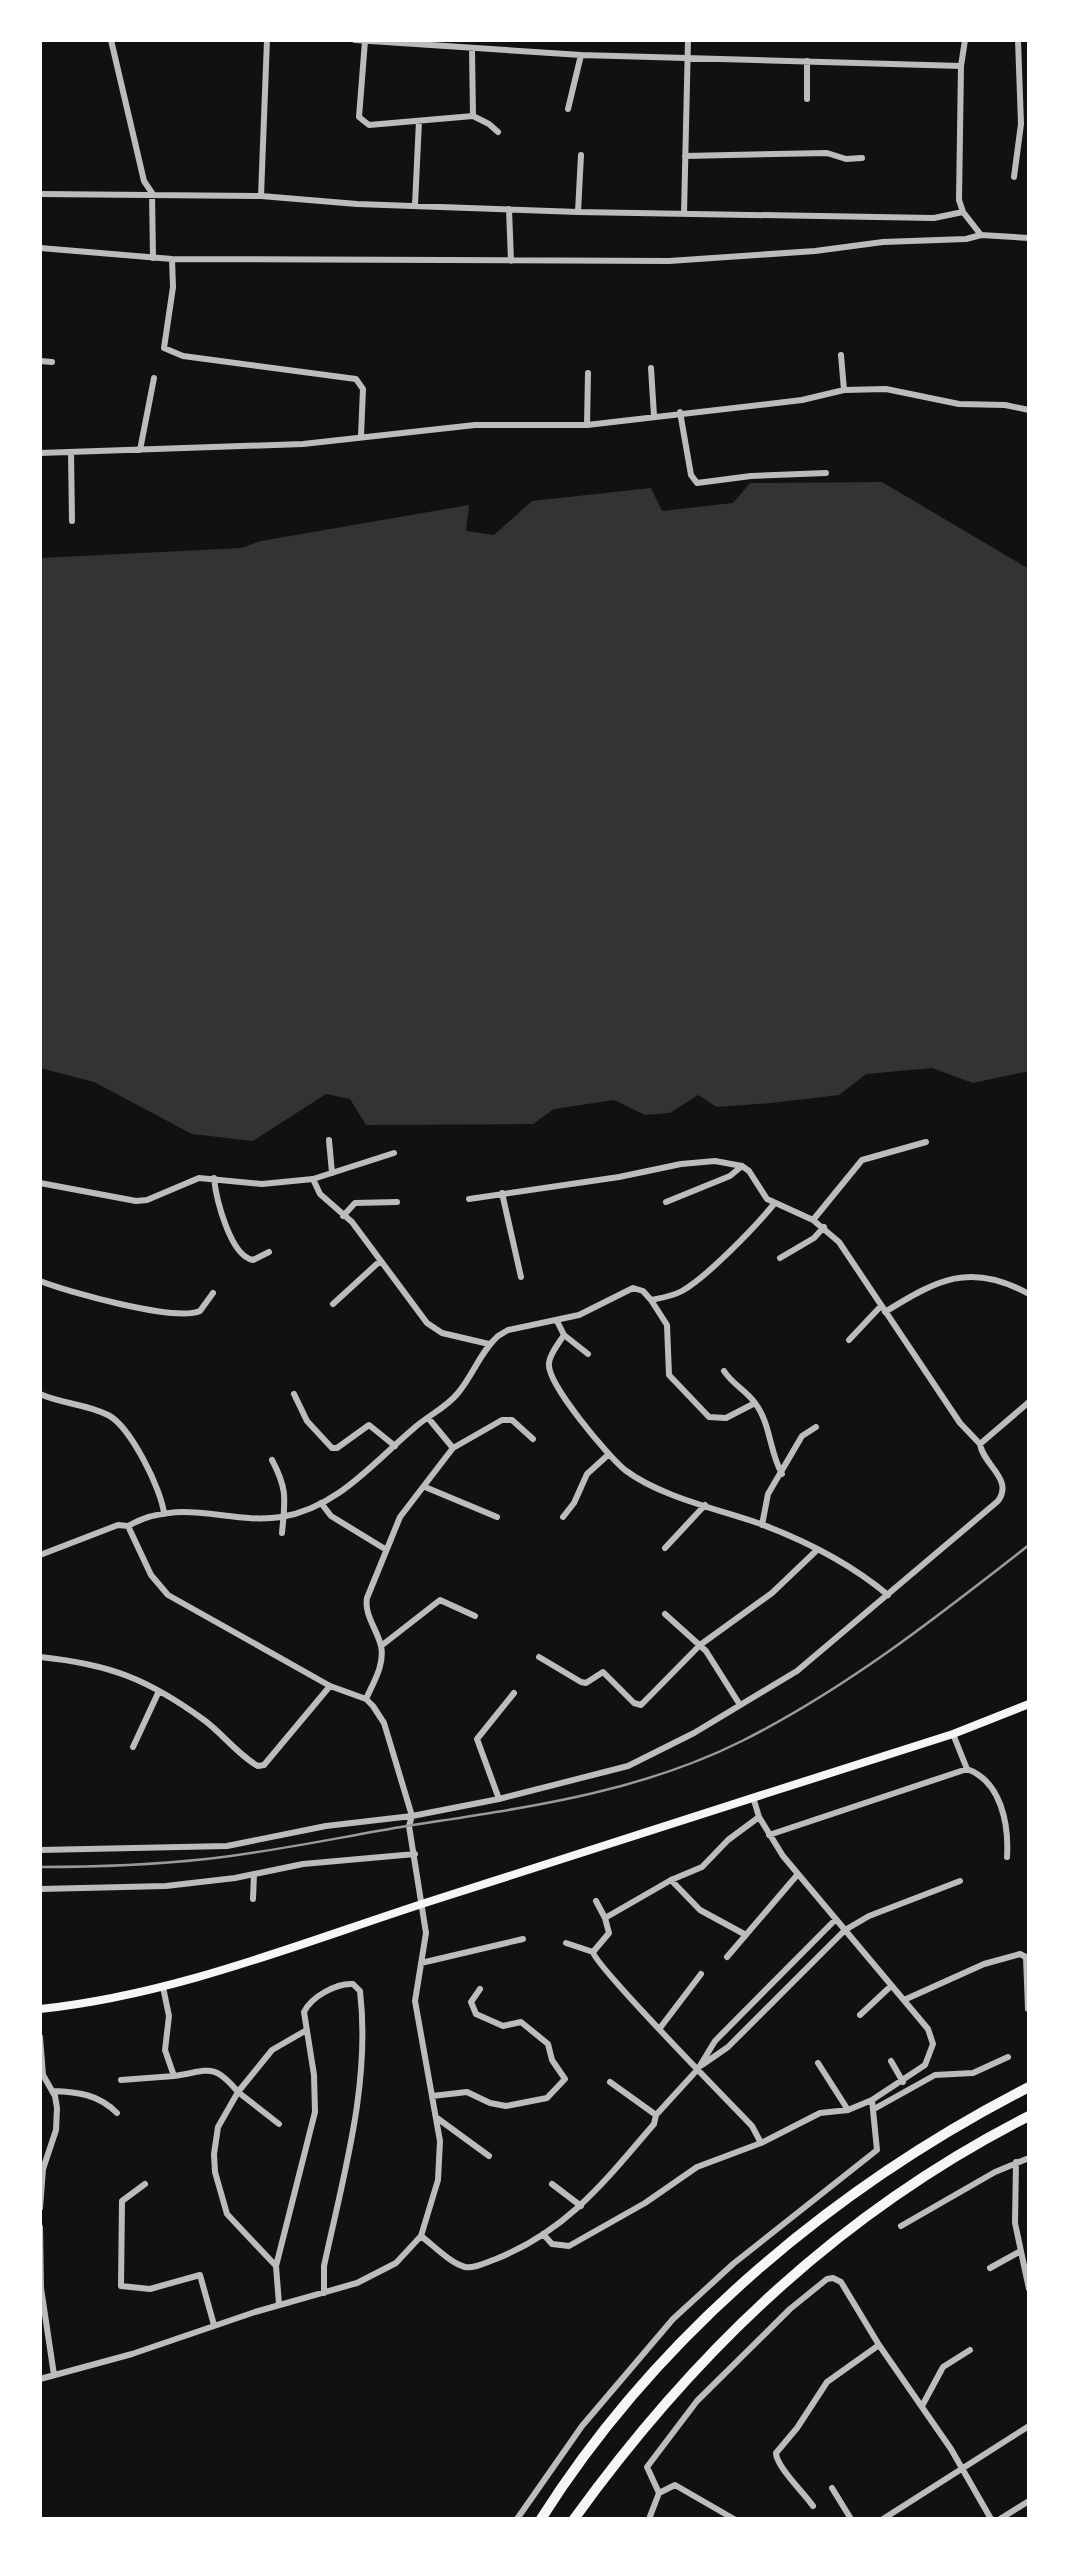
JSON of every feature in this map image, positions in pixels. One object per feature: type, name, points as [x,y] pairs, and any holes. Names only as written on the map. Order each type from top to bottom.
[{"type":"highway","points":[[541,2519],[637,2393],[678,2347],[744,2283],[798,2236],[876,2178],[976,2115],[1029,2087]]},
{"type":"highway","points":[[574,2519],[656,2411],[761,2302],[815,2256],[905,2190],[990,2136],[1029,2116]]},
{"type":"main road","points":[[40,2009],[97,2002],[163,1987],[953,1734],[1029,1704]]},
{"type":"street","points":[[111,40],[144,180],[152,193],[153,258]]},
{"type":"street","points":[[261,196],[267,40]]},
{"type":"street","points":[[355,40],[472,50],[581,55],[961,66]]},
{"type":"street","points":[[684,215],[688,40]]},
{"type":"street","points":[[965,40],[961,66],[959,200],[963,212],[981,235]]},
{"type":"street","points":[[1014,177],[1021,124],[1018,40]]},
{"type":"street","points":[[365,41],[359,117],[363,122],[369,125],[473,116],[498,132]]},
{"type":"street","points":[[472,50],[473,116]]},
{"type":"street","points":[[568,109],[581,55]]},
{"type":"street","points":[[1020,59],[1029,59]]},
{"type":"street","points":[[807,61],[807,99]]},
{"type":"street","points":[[415,205],[419,121]]},
{"type":"street","points":[[685,156],[827,153],[846,159],[862,158]]},
{"type":"street","points":[[578,212],[581,155]]},
{"type":"street","points":[[40,194],[261,196],[684,215],[934,218],[963,212]]},
{"type":"street","points":[[509,209],[511,261]]},
{"type":"street","points":[[40,248],[172,259],[669,261],[815,251],[883,242],[966,239],[981,235],[1029,238]]},
{"type":"street","points":[[172,259],[173,287],[164,348],[183,356],[356,379],[363,389],[361,436]]},
{"type":"street","points":[[841,355],[844,390]]},
{"type":"street","points":[[40,360],[52,362]]},
{"type":"street","points":[[651,368],[654,416]]},
{"type":"street","points":[[587,425],[588,373]]},
{"type":"street","points":[[140,450],[154,378]]},
{"type":"street","points":[[40,453],[303,443],[475,425],[587,425],[680,412],[802,400],[844,390],[886,389],[941,401],[1005,405],[1029,410]]},
{"type":"street","points":[[680,412],[691,475],[697,483],[751,476],[826,473]]},
{"type":"street","points":[[71,452],[72,521]]},
{"type":"street","points":[[328,1140],[332,1173]]},
{"type":"street","points":[[813,1220],[862,1160],[926,1142]]},
{"type":"street","points":[[40,1182],[136,1201],[147,1200],[199,1178],[262,1184],[313,1179],[394,1153]]},
{"type":"street","points":[[40,1850],[203,1848],[260,1840],[326,1826],[412,1816],[499,1800],[628,1766],[664,1750],[818,1656],[1002,1495],[1003,1480],[983,1455],[980,1444],[960,1423],[883,1309],[859,1268],[824,1227],[774,1204],[749,1171],[741,1166],[715,1161],[681,1164],[619,1177],[469,1199]]},
{"type":"street","points":[[666,1202],[730,1176],[741,1166]]},
{"type":"street","points":[[214,1178],[220,1210],[239,1252],[253,1260],[270,1252]]},
{"type":"street","points":[[313,1179],[320,1194],[352,1222],[416,1312],[435,1330],[489,1344]]},
{"type":"street","points":[[502,1194],[521,1277]]},
{"type":"street","points":[[343,1216],[355,1203],[397,1202]]},
{"type":"street","points":[[651,1300],[676,1293],[693,1283],[774,1204]]},
{"type":"street","points":[[780,1258],[814,1238],[824,1227]]},
{"type":"street","points":[[333,1304],[379,1262]]},
{"type":"street","points":[[849,1340],[883,1309],[928,1286],[964,1276],[1006,1282],[1029,1294]]},
{"type":"street","points":[[40,1281],[125,1305],[187,1315],[200,1311],[213,1293]]},
{"type":"street","points":[[40,1555],[118,1525],[128,1526],[149,1516],[199,1512],[284,1517],[321,1503],[368,1473],[411,1430],[429,1419],[459,1392],[489,1344],[508,1330],[579,1315],[633,1288],[643,1291],[667,1325],[669,1375],[700,1411],[709,1417],[726,1418],[755,1403]]},
{"type":"street","points":[[557,1321],[564,1335],[588,1354]]},
{"type":"street","points":[[564,1335],[550,1359],[550,1372],[565,1398],[625,1470],[641,1479],[762,1525],[817,1550],[888,1595]]},
{"type":"street","points":[[724,1371],[733,1384],[747,1391],[768,1426],[772,1455],[782,1474]]},
{"type":"street","points":[[40,1394],[78,1403],[115,1419],[161,1493],[164,1514]]},
{"type":"street","points":[[294,1394],[307,1420],[332,1448],[337,1448],[369,1425],[395,1446]]},
{"type":"street","points":[[980,1444],[1029,1402]]},
{"type":"street","points":[[429,1419],[453,1448]]},
{"type":"street","points":[[366,1699],[380,1667],[381,1646],[366,1604],[400,1517],[453,1448],[502,1420],[512,1420],[533,1439]]},
{"type":"street","points":[[762,1525],[765,1500],[802,1436],[816,1427]]},
{"type":"street","points":[[563,1517],[574,1503],[587,1474],[609,1454]]},
{"type":"street","points":[[272,1460],[284,1482],[282,1533]]},
{"type":"street","points":[[425,1487],[497,1517]]},
{"type":"street","points":[[321,1503],[331,1516],[386,1549]]},
{"type":"street","points":[[665,1548],[705,1505]]},
{"type":"street","points":[[40,2379],[132,2354],[278,2304],[374,2277],[396,2263],[421,2236],[438,2180],[440,2157],[437,2118],[415,2001],[426,1943],[423,1903],[409,1826],[412,1816],[384,1723],[366,1699],[330,1686],[168,1595],[151,1575],[128,1526]]},
{"type":"street","points":[[539,1657],[581,1682],[586,1683],[603,1672],[637,1706],[700,1644],[772,1593],[817,1550]]},
{"type":"street","points":[[381,1646],[440,1600],[475,1616]]},
{"type":"street","points":[[665,1614],[700,1644],[740,1705]]},
{"type":"street","points":[[40,1657],[111,1668],[159,1691],[204,1720],[258,1766],[264,1765],[296,1730],[330,1686]]},
{"type":"street","points":[[133,1747],[159,1691]]},
{"type":"street","points":[[499,1800],[477,1738],[514,1693]]},
{"type":"street","points":[[953,1734],[967,1769],[986,1778],[994,1789],[1007,1827],[1007,1857]]},
{"type":"street","points":[[769,1835],[967,1769]]},
{"type":"street","points":[[543,2234],[552,2244],[569,2246],[645,2203],[697,2167],[761,2143],[820,2113],[848,2110],[872,2100],[925,2065],[933,2044],[928,2029],[798,1874],[759,1818],[753,1797]]},
{"type":"street","points":[[605,1918],[671,1880],[702,1867],[728,1840],[759,1818]]},
{"type":"street","points":[[40,1889],[141,1888],[254,1874],[303,1864],[415,1854]]},
{"type":"street","points":[[253,1899],[254,1874]]},
{"type":"street","points":[[727,1957],[798,1874]]},
{"type":"street","points":[[671,1880],[701,1910],[747,1935]]},
{"type":"street","points":[[698,2068],[728,2047],[845,1930],[869,1916],[960,1881]]},
{"type":"street","points":[[593,1952],[609,1933],[596,1901]]},
{"type":"street","points":[[421,2236],[465,2267],[508,2254],[543,2234],[581,2206],[610,2178],[654,2124],[656,2115],[698,2068],[715,2041],[836,1919]]},
{"type":"street","points":[[421,1963],[523,1939]]},
{"type":"street","points":[[566,1944],[593,1952]]},
{"type":"street","points":[[593,1952],[596,1961],[752,2126],[761,2143]]},
{"type":"street","points":[[904,2000],[984,1964],[1020,1954],[1026,1957],[1028,2009]]},
{"type":"street","points":[[660,2028],[701,1974]]},
{"type":"street","points":[[278,2304],[276,2266],[315,2112],[314,2075],[304,2012],[308,2004],[332,1989],[347,1984],[356,1986],[360,1991],[363,2026],[360,2080],[324,2266],[324,2293]]},
{"type":"street","points":[[860,2015],[891,1986]]},
{"type":"street","points":[[163,1987],[169,2016],[165,2050],[174,2076]]},
{"type":"street","points":[[432,2096],[467,2092],[490,2103],[506,2106],[547,2098],[565,2079],[552,2060],[548,2044],[521,2022],[503,2026],[476,2014],[471,2001],[480,1989]]},
{"type":"street","points":[[276,2266],[227,2214],[215,2172],[214,2154],[218,2127],[238,2092],[272,2050],[305,2031]]},
{"type":"street","points":[[40,2037],[42,2068],[46,2083],[57,2102],[57,2125],[43,2169],[40,2208]]},
{"type":"street","points":[[874,2109],[935,2075],[973,2073],[1008,2057]]},
{"type":"street","points":[[891,2061],[903,2082]]},
{"type":"street","points":[[818,2063],[848,2110]]},
{"type":"street","points":[[121,2080],[174,2076],[213,2069],[220,2072],[238,2092],[279,2124]]},
{"type":"street","points":[[610,2082],[656,2115]]},
{"type":"street","points":[[40,2089],[46,2083]]},
{"type":"street","points":[[52,2091],[78,2092],[101,2099],[117,2113]]},
{"type":"street","points":[[517,2519],[582,2426],[673,2319],[733,2264],[877,2150],[872,2100]]},
{"type":"street","points":[[437,2118],[489,2156]]},
{"type":"street","points":[[901,2225],[1016,2162],[1029,2158]]},
{"type":"street","points":[[1016,2162],[1015,2223],[1019,2252],[1029,2289]]},
{"type":"street","points":[[145,2184],[122,2202],[121,2286],[150,2289],[196,2274],[200,2276],[215,2325]]},
{"type":"street","points":[[552,2184],[581,2206]]},
{"type":"street","points":[[40,2227],[41,2288],[54,2375]]},
{"type":"street","points":[[990,2268],[1019,2252]]},
{"type":"street","points":[[649,2519],[659,2493],[648,2473],[650,2459],[697,2401],[790,2309],[827,2279],[833,2278],[841,2282],[878,2345],[961,2467],[991,2519]]},
{"type":"street","points":[[813,2506],[796,2482],[778,2466],[776,2453],[797,2428],[827,2382],[878,2345]]},
{"type":"street","points":[[922,2406],[943,2367],[970,2350]]},
{"type":"street","points":[[883,2519],[1029,2426]]},
{"type":"street","points":[[659,2493],[680,2486],[734,2519]]},
{"type":"street","points":[[832,2488],[851,2519]]},
{"type":"street","points":[[1000,2519],[1029,2501]]},
{"type":"shaded area","points":[[882,482],[1029,569],[1029,1071],[973,1083],[932,1068],[866,1074],[839,1095],[717,1107],[698,1095],[670,1113],[645,1115],[614,1100],[554,1109],[533,1124],[366,1125],[350,1099],[326,1094],[253,1141],[192,1134],[94,1082],[40,1068],[40,558],[241,548],[261,541],[469,505],[466,531],[494,535],[532,501],[651,488],[662,511],[733,503],[750,483]]},
{"type":"railway","points":[[40,1867],[165,1863],[256,1852],[578,1797],[661,1774],[742,1741],[855,1675],[1029,1545]]}]
